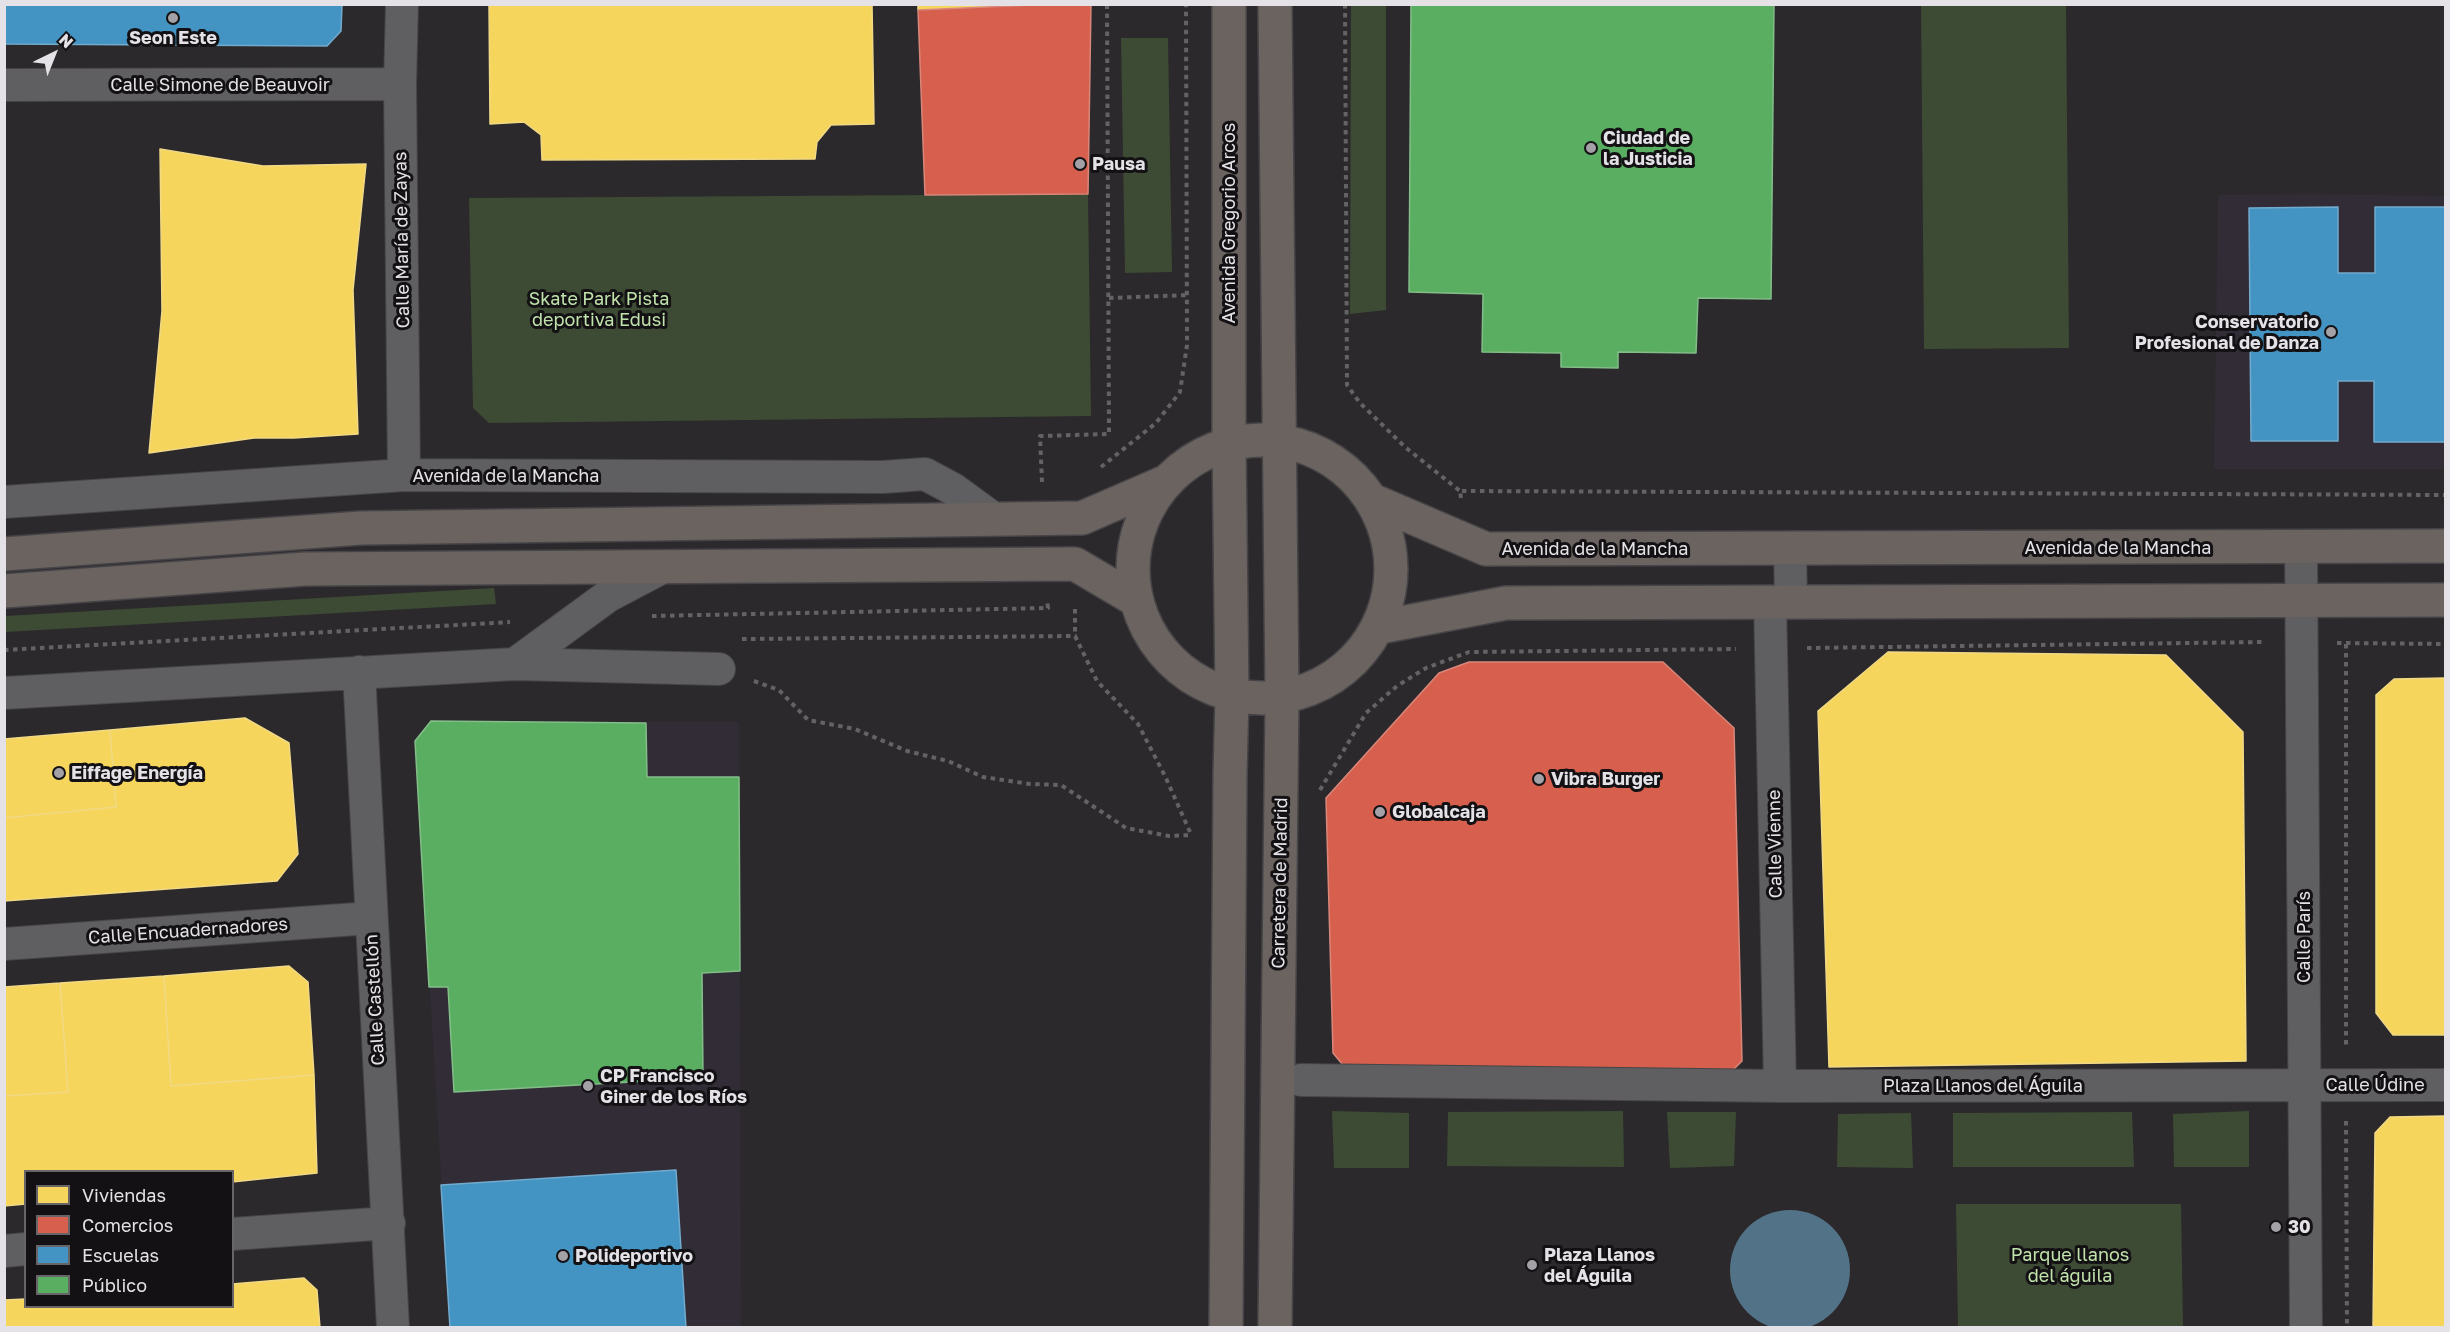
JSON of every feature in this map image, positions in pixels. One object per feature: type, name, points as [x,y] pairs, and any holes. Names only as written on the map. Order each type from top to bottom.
[{"type":"main road","name":"Avenida Gregorio Arcos","points":[[1229,4],[1229,442]]},
{"type":"main road","points":[[1275,4],[1280,439]]},
{"type":"main road","name":"Avenida de la Mancha","points":[[4,554],[361,528],[1082,518],[1163,483],[1193,458],[1229,442],[1280,439],[1334,460],[1374,501],[1486,549],[2436,547]]},
{"type":"main road","name":"Carretera de Madrid","points":[[1275,1328],[1282,698],[1280,439]]},
{"type":"main road","points":[[1226,1328],[1229,785],[1232,696],[1229,442]]},
{"type":"main road","name":"Avenida de la Mancha","points":[[1163,483],[1135,538],[1136,600],[1155,644],[1189,677],[1232,696],[1282,698],[1340,674],[1380,627],[1393,563],[1374,501]]},
{"type":"main road","points":[[4,591],[305,569],[1075,564],[1136,600]]},
{"type":"main road","points":[[1380,627],[1506,603],[2445,600]]},
{"type":"street","name":"Calle María de Zayas","points":[[402,4],[400,84],[404,475]]},
{"type":"street","name":"Calle Simone de Beauvoir","points":[[4,85],[400,84]]},
{"type":"street","name":"Avenida de la Mancha","points":[[4,502],[404,475],[883,477],[925,474],[953,489],[994,519]]},
{"type":"street","name":"Calle París","points":[[2301,547],[2306,1328]]},
{"type":"street","points":[[1781,602],[1790,548]]},
{"type":"street","points":[[515,663],[608,596],[665,566]]},
{"type":"street","name":"Calle Vienne","points":[[1780,1086],[1781,602]]},
{"type":"street","points":[[4,693],[515,663],[719,669]]},
{"type":"street","name":"Calle Castellón","points":[[359,672],[393,1328]]},
{"type":"street","name":"Calle Encuadernadores","points":[[4,944],[371,918]]},
{"type":"street","name":"Plaza Llanos del Águila","points":[[1301,1080],[1780,1086],[2305,1085]]},
{"type":"street","name":"Calle Údine","points":[[2305,1085],[2445,1085]]},
{"type":"street","points":[[234,1234],[389,1223]]},
{"type":"street","points":[[4,1251],[24,1249]]},
{"type":"path","points":[[1043,519],[1040,436],[1110,434],[1107,4]]},
{"type":"path","points":[[1082,518],[1078,484],[1156,423],[1180,392],[1187,345],[1186,4]]},
{"type":"path","points":[[1345,4],[1347,385],[1360,403],[1405,447],[1460,492],[2445,495]]},
{"type":"path","points":[[1460,492],[1464,539]]},
{"type":"path","points":[[1075,564],[1076,636]]},
{"type":"path","points":[[1467,611],[1469,652]]},
{"type":"path","points":[[2346,644],[2347,1328]]},
{"type":"path","points":[[719,669],[779,690],[808,720],[855,729],[907,751],[948,761],[983,777],[1030,784],[1061,785],[1126,828],[1169,836],[1191,835]]},
{"type":"shaded area","name":"Conservatorio Profesional de Danza","points":[[2218,195],[2445,196],[2445,469],[2214,469]]},
{"type":"shaded area","name":"CP Francisco Giner de los Ríos","points":[[431,721],[739,722],[741,1327],[450,1327],[415,741]]},
{"type":"green space","points":[[1351,5],[1386,5],[1386,310],[1350,314]]},
{"type":"green space","points":[[1921,5],[2066,5],[2069,348],[1924,349]]},
{"type":"green space","points":[[1121,38],[1168,38],[1172,272],[1125,273]]},
{"type":"green space","name":"Skate Park Pista deportiva Edusi","points":[[1088,194],[1091,416],[489,423],[473,408],[469,198]]},
{"type":"green space","points":[[494,588],[496,604],[5,632],[5,616]]},
{"type":"green space","points":[[1332,1111],[1409,1113],[1409,1168],[1334,1168]]},
{"type":"green space","points":[[1623,1111],[1624,1167],[1447,1166],[1448,1112]]},
{"type":"green space","points":[[2249,1111],[2249,1167],[2174,1167],[2173,1114]]},
{"type":"green space","points":[[1667,1112],[1736,1112],[1734,1166],[1670,1168]]},
{"type":"green space","points":[[2132,1112],[2134,1167],[1953,1167],[1953,1113]]},
{"type":"green space","points":[[1911,1113],[1913,1168],[1837,1167],[1838,1114]]},
{"type":"green space","name":"Parque llanos del águila","points":[[1956,1204],[2181,1204],[2183,1327],[1958,1327]]},
{"type":"water","points":[[1790,1210],[1813,1215],[1832,1228],[1845,1247],[1850,1270],[1845,1293],[1832,1312],[1813,1325],[1790,1330],[1767,1325],[1748,1312],[1735,1293],[1730,1270],[1735,1247],[1748,1228],[1767,1215]]},
{"type":"building: Viviendas","points":[[489,4],[872,4],[874,124],[831,125],[817,142],[815,159],[542,160],[541,135],[524,122],[490,124]]},
{"type":"building: Viviendas","points":[[918,4],[1056,4],[918,10]]},
{"type":"building: Viviendas","points":[[160,149],[263,166],[366,164],[353,290],[358,434],[254,438],[149,453],[162,311]]},
{"type":"building: Viviendas","points":[[1888,652],[2166,655],[2243,732],[2246,1061],[1829,1067],[1818,711]]},
{"type":"building: Viviendas","points":[[2446,678],[2446,1035],[2393,1035],[2376,1013],[2376,695],[2394,679]]},
{"type":"building: Viviendas","points":[[245,718],[289,743],[298,854],[277,881],[4,901],[4,818],[116,807],[110,730]]},
{"type":"building: Viviendas","name":"Eiffage Energía","points":[[110,730],[116,807],[4,818],[4,739]]},
{"type":"building: Viviendas","points":[[289,966],[308,982],[314,1075],[171,1086],[164,976]]},
{"type":"building: Viviendas","points":[[164,976],[171,1086],[314,1075],[317,1173],[234,1182],[234,1170],[24,1170],[24,1204],[4,1206],[4,1096],[68,1092],[60,983]]},
{"type":"building: Viviendas","points":[[60,983],[68,1092],[4,1096],[4,987]]},
{"type":"building: Viviendas","points":[[2446,1116],[2446,1328],[2373,1328],[2375,1133],[2390,1117]]},
{"type":"building: Viviendas","points":[[304,1278],[317,1290],[320,1328],[4,1328],[4,1300],[24,1299],[24,1308],[234,1308],[234,1284]]},
{"type":"building: Comercios","points":[[1091,4],[1088,194],[925,195],[918,10]]},
{"type":"building: Comercios","points":[[1469,662],[1663,662],[1734,728],[1742,1061],[1728,1075],[1343,1065],[1333,1053],[1326,798],[1439,673]]},
{"type":"building: Escuelas","name":"Seon Este","points":[[4,4],[342,4],[341,31],[327,46],[4,44]]},
{"type":"building: Escuelas","name":"Conservatorio Profesional de Danza","points":[[2338,207],[2338,273],[2375,273],[2375,207],[2446,207],[2446,442],[2374,442],[2374,381],[2338,381],[2338,441],[2251,441],[2249,208]]},
{"type":"building: Escuelas","name":"Polideportivo","points":[[676,1170],[686,1328],[450,1328],[441,1185]]},
{"type":"building: Público","name":"Ciudad de la Justicia","points":[[1411,4],[1774,4],[1771,299],[1698,298],[1696,353],[1618,352],[1618,368],[1561,367],[1561,353],[1482,352],[1483,294],[1409,292]]},
{"type":"building: Público","points":[[431,721],[646,723],[647,777],[739,777],[740,971],[702,973],[703,1078],[454,1092],[448,987],[429,987],[415,741]]},
{"type":"place","name":"Seon Este","points":[[173,18]]},
{"type":"place","name":"Ciudad de la Justicia","points":[[1591,148]]},
{"type":"place","name":"Pausa","points":[[1080,164]]},
{"type":"place","name":"Conservatorio Profesional de Danza","points":[[2331,332]]},
{"type":"place","name":"Eiffage Energía","points":[[59,773]]},
{"type":"place","name":"Vibra Burger","points":[[1539,779]]},
{"type":"place","name":"Globalcaja","points":[[1380,812]]},
{"type":"place","name":"CP Francisco Giner de los Ríos","points":[[588,1086]]},
{"type":"place","name":"30","points":[[2276,1227]]},
{"type":"place","name":"Polideportivo","points":[[563,1256]]},
{"type":"place","name":"Plaza Llanos del Águila","points":[[1532,1265]]}]
